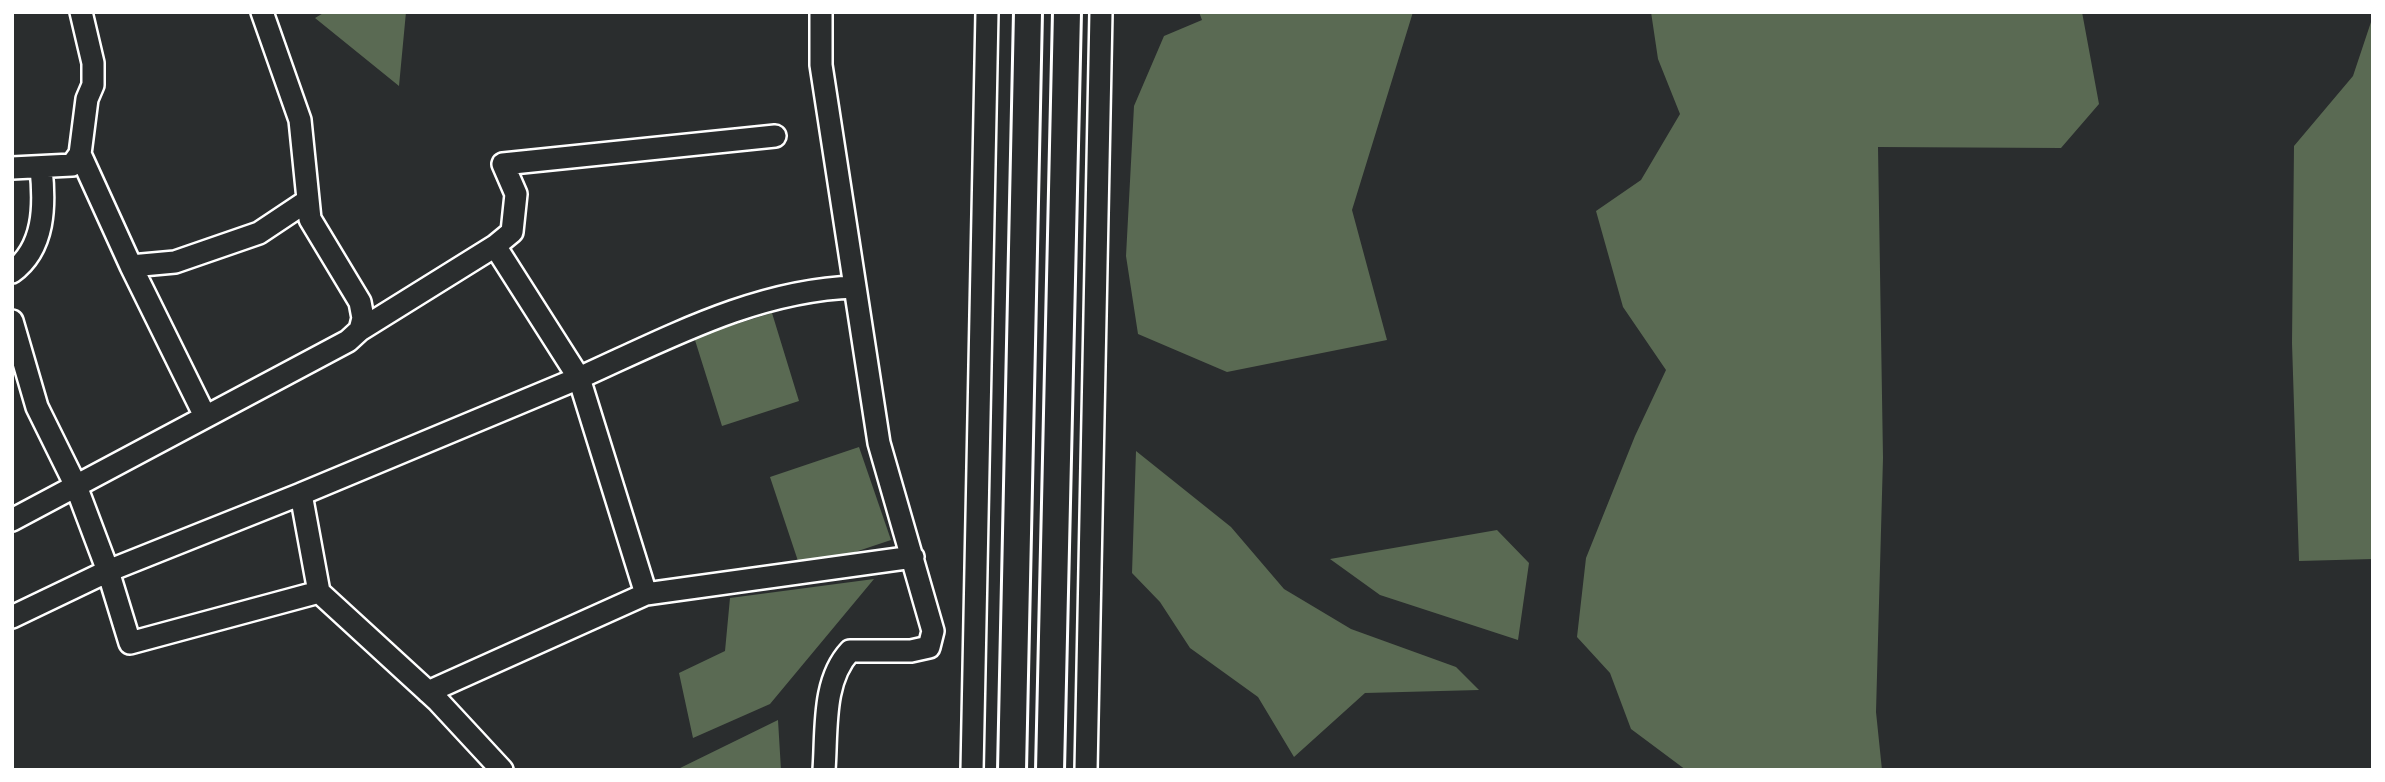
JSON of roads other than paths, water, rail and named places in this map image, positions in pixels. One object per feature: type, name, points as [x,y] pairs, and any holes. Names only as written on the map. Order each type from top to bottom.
[{"type":"street","points":[[12,168],[72,165],[80,154],[87,99],[93,85],[93,63],[80,12]]},
{"type":"street","points":[[262,12],[300,120],[310,219],[360,302],[363,318],[360,330]]},
{"type":"street","points":[[821,12],[821,65],[879,443],[933,631],[929,648],[911,651],[850,651],[842,660],[831,680],[824,770]]},
{"type":"street","points":[[972,770],[987,12]]},
{"type":"street","points":[[1012,770],[1028,12]]},
{"type":"street","points":[[1051,770],[1067,12]]},
{"type":"street","points":[[1086,770],[1101,12]]},
{"type":"street","points":[[12,520],[348,341],[360,330],[495,246],[512,232],[516,194],[503,164],[775,136]]},
{"type":"street","points":[[80,154],[131,266],[202,410]]},
{"type":"street","points":[[12,272],[31,252],[41,227],[41,168]]},
{"type":"street","points":[[131,266],[175,262],[259,233],[307,201]]},
{"type":"street","points":[[495,246],[579,378],[646,594]]},
{"type":"street","points":[[12,617],[108,570],[301,494],[579,378],[742,306],[825,288],[855,287]]},
{"type":"street","points":[[12,321],[37,407],[76,486],[108,570],[130,643],[319,592]]},
{"type":"street","points":[[301,494],[319,592],[428,692],[502,770]]},
{"type":"street","points":[[428,692],[646,594],[913,557]]}]
